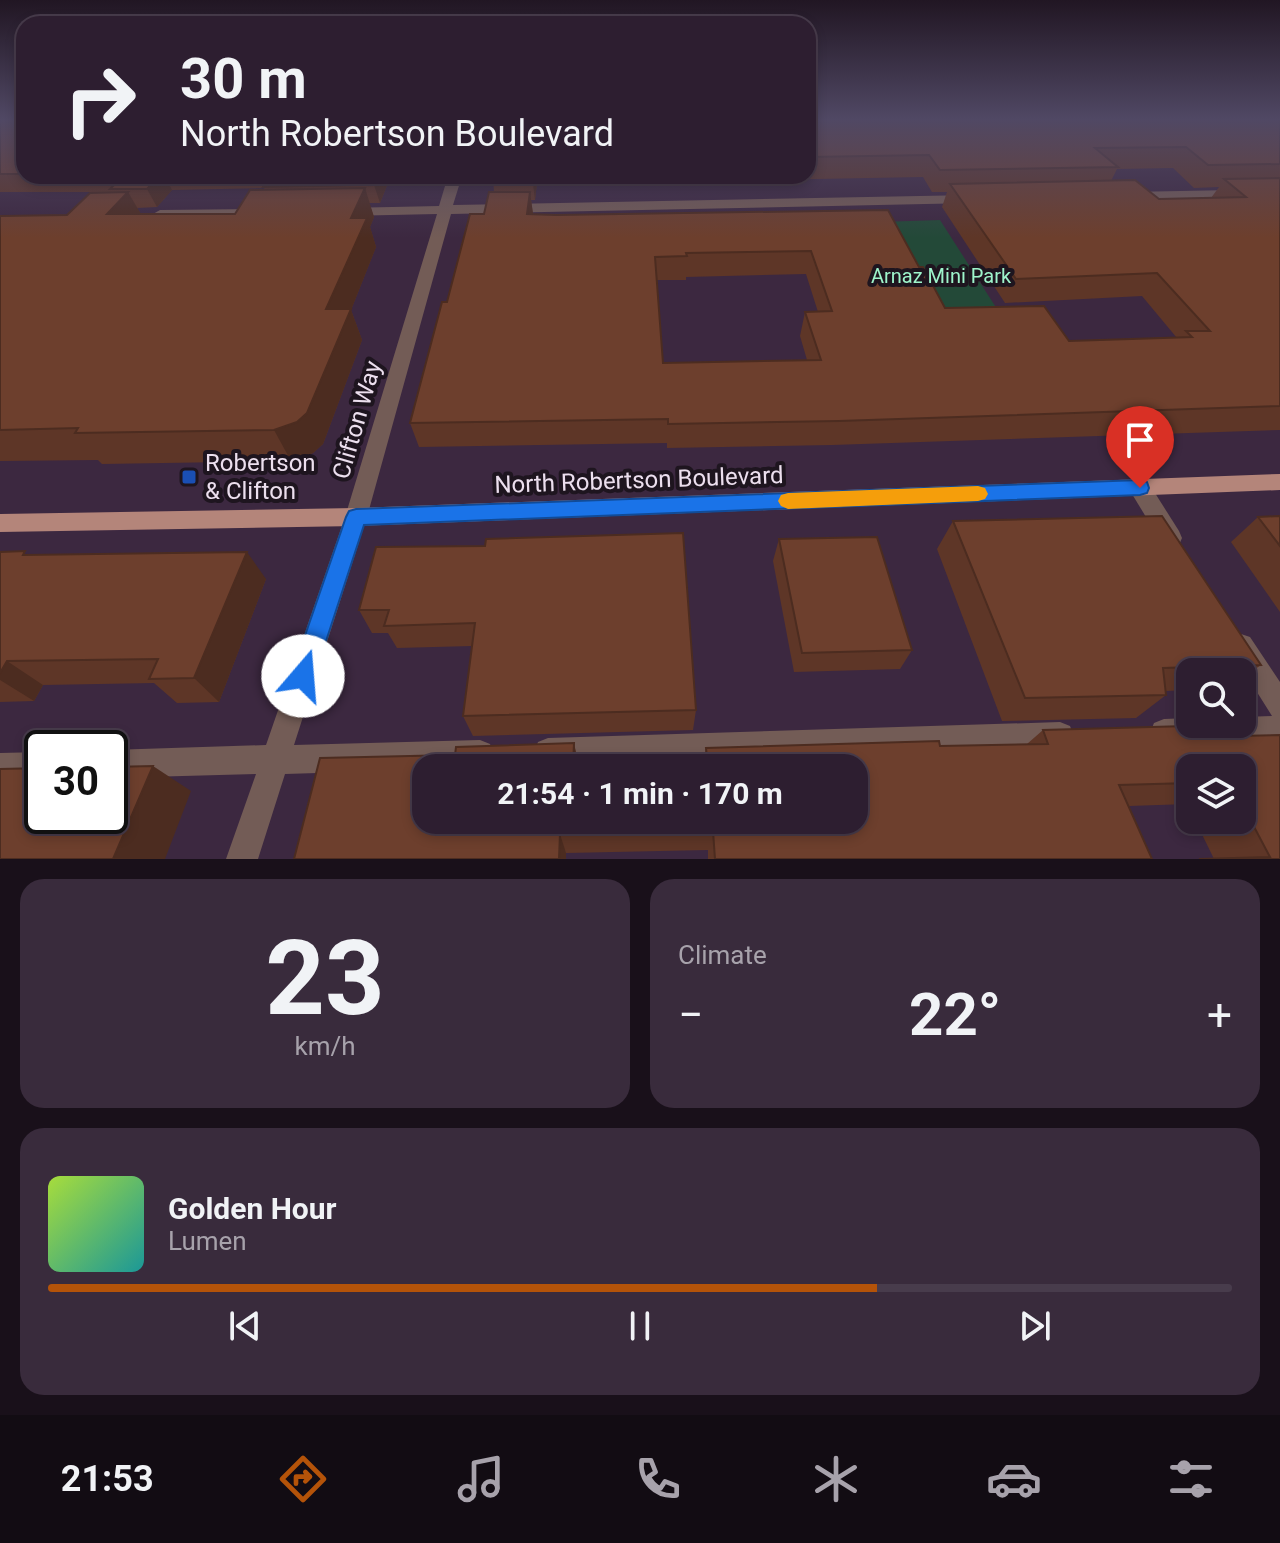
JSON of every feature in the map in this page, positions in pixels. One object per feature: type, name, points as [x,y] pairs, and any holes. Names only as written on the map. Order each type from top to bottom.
[{"type":"main road","name":"North Robertson Boulevard","points":[[0,523],[356,517],[1280,482]]},
{"type":"street","name":"Clifton Way","points":[[242,859],[356,517],[453,184]]},
{"type":"street","points":[[1106,197],[1280,193]]},
{"type":"street","points":[[322,212],[980,199]]},
{"type":"street","points":[[138,215],[276,213]]},
{"type":"street","points":[[1140,488],[1187,562]]},
{"type":"street","points":[[1229,627],[1280,706]]},
{"type":"street","points":[[1138,734],[1280,730]]},
{"type":"street","points":[[128,764],[1091,735]]},
{"type":"street","points":[[0,767],[24,766]]},
{"type":"green space","name":"Arnaz Mini Park","points":[[940,220],[997,309],[927,311],[879,222]]},
{"type":"building","points":[[0,158],[16,158],[16,174],[0,174]]},
{"type":"building","points":[[931,158],[1107,158],[1118,167],[940,170]]},
{"type":"building","points":[[1200,158],[1280,158],[1280,164],[1208,165]]},
{"type":"building","points":[[1280,178],[1280,406],[839,421],[668,424],[668,419],[410,423],[442,302],[447,302],[470,214],[484,214],[489,192],[530,192],[527,214],[888,210],[945,308],[1044,306],[1069,341],[1192,337],[1186,331],[1210,331],[1157,273],[1016,279],[950,184],[1135,180],[1159,199],[1246,197],[1224,179]],"holes":[[[811,251],[832,311],[805,312],[821,360],[663,363],[655,257],[687,256],[686,253]]]},
{"type":"building","points":[[115,184],[152,184],[147,189],[110,189]]},
{"type":"building","points":[[265,184],[374,184],[374,185],[263,187]]},
{"type":"building","points":[[365,188],[351,218],[367,218],[326,309],[351,309],[307,413],[297,422],[274,430],[75,433],[78,428],[0,430],[0,216],[67,215],[90,193],[128,192],[107,214],[235,214],[250,190]]},
{"type":"building","points":[[1162,516],[1261,665],[1256,665],[1256,658],[1176,658],[1176,668],[1163,668],[1166,695],[1025,698],[953,521]]},
{"type":"building","points":[[1280,516],[1280,546],[1258,517]]},
{"type":"building","points":[[683,533],[696,710],[463,716],[475,623],[384,626],[389,610],[359,610],[376,547],[485,546],[486,539]]},
{"type":"building","points":[[877,537],[912,650],[802,653],[779,539]]},
{"type":"building","points":[[25,551],[23,555],[247,552],[194,678],[149,679],[158,659],[7,661],[0,673],[0,552]]},
{"type":"building","points":[[1176,726],[1176,738],[1280,735],[1280,859],[1199,859],[1270,857],[1256,830],[1256,754],[1176,754],[1176,783],[1119,785],[1152,859],[715,859],[713,834],[868,834],[868,754],[707,754],[706,748],[939,741],[940,746],[1048,744],[1043,730]]},
{"type":"building","points":[[574,743],[574,754],[455,754],[456,747]]},
{"type":"building","points":[[412,756],[412,834],[560,834],[559,859],[294,859],[320,758]]},
{"type":"building","points":[[153,766],[128,824],[128,767]]},
{"type":"building","points":[[24,768],[24,834],[124,834],[113,859],[0,859],[0,769]]},
{"type":"slow traffic","points":[[788,501],[978,494]]},
{"type":"place","name":"Robertson & Clifton","points":[[189,477]]},
{"type":"route","points":[[303,676],[356,517],[1140,488]]}]
